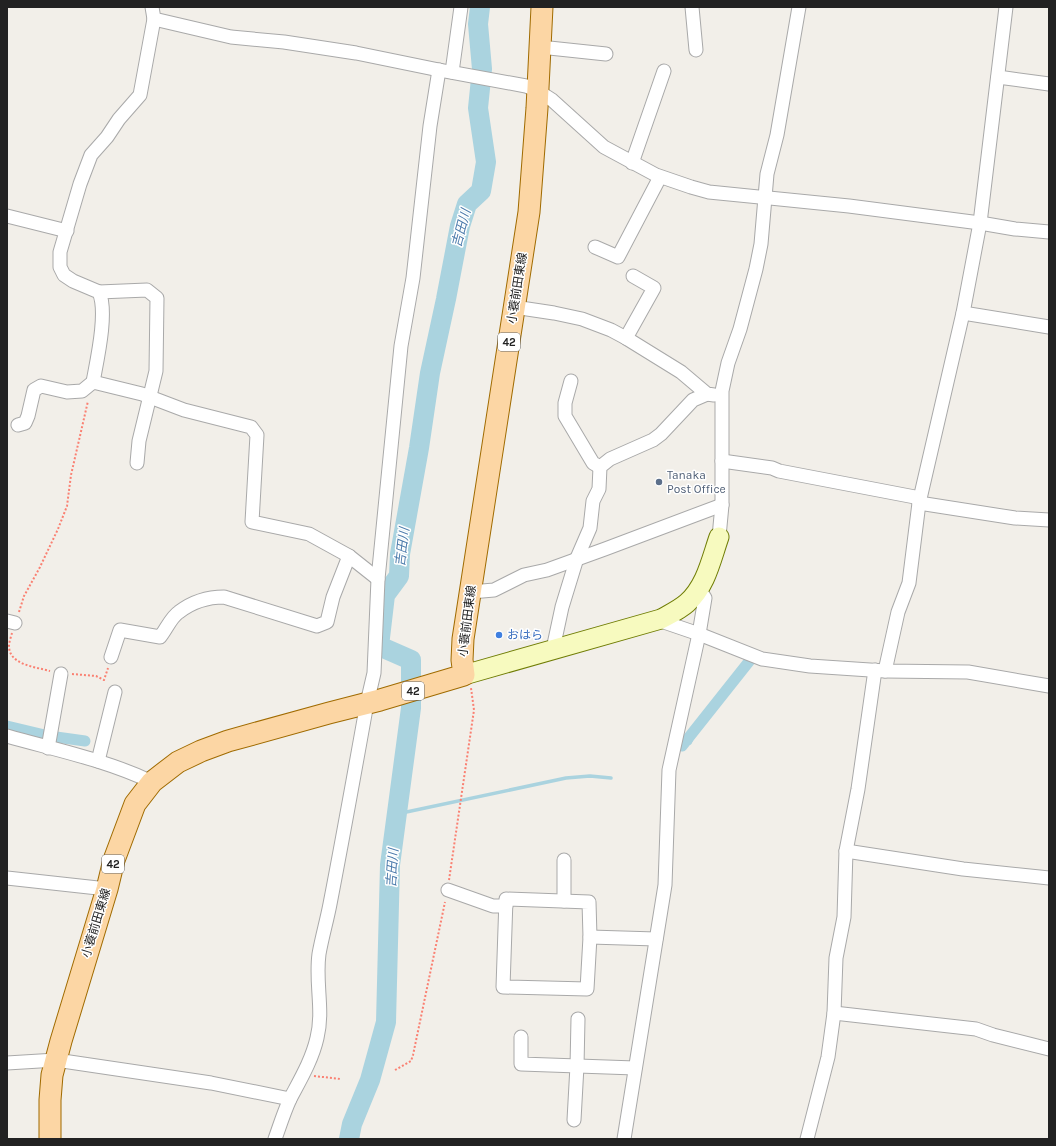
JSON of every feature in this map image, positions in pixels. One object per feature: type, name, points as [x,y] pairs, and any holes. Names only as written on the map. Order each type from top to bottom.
[{"type":"main road","name":"小蓑前田東線","points":[[50,1139],[50,1100],[52,1074],[56,1060],[107,889],[114,860],[135,804],[152,782],[178,762],[201,751],[228,741],[374,702],[459,676],[462,660],[463,639],[529,212],[538,91],[542,7]]},
{"type":"street","points":[[275,1139],[290,1099],[303,1074],[317,1040],[320,1028],[321,1015],[317,977],[319,953],[374,702],[378,579],[402,346],[413,278],[430,126],[449,72],[461,7]]},
{"type":"street","points":[[692,7],[696,50]]},
{"type":"street","points":[[459,676],[658,620],[673,613],[687,603],[699,589],[708,570],[719,537],[722,505],[721,395],[728,364],[740,329],[756,269],[761,244],[767,174],[778,134],[799,7]]},
{"type":"street","points":[[807,1139],[828,1057],[834,1013],[836,958],[844,917],[846,851],[880,671],[898,612],[909,583],[920,500],[963,313],[980,223],[1006,7]]},
{"type":"street","points":[[137,463],[139,441],[145,414],[151,397],[156,371],[157,298],[147,290],[99,292],[73,282],[64,274],[60,267],[60,252],[90,155],[107,137],[119,119],[140,95],[153,13],[231,37],[284,42],[349,52],[526,86],[538,91],[552,100],[604,148],[660,177],[709,192],[849,206],[1015,229],[1049,232]]},
{"type":"street","points":[[540,47],[606,54]]},
{"type":"street","points":[[632,163],[664,71]]},
{"type":"street","points":[[998,77],[1049,84]]},
{"type":"street","points":[[595,247],[618,257],[660,177]]},
{"type":"street","points":[[7,216],[67,231]]},
{"type":"street","points":[[626,338],[654,288],[633,276]]},
{"type":"street","points":[[18,425],[24,422],[28,416],[34,390],[41,386],[67,392],[82,391],[93,382],[101,334],[102,298],[99,292]]},
{"type":"street","points":[[514,307],[582,319],[611,330],[682,372],[707,394]]},
{"type":"street","points":[[963,313],[1049,327]]},
{"type":"street","points":[[571,381],[565,403],[565,416],[593,463],[600,467]]},
{"type":"street","points":[[93,382],[142,394],[184,410],[251,427],[257,435],[252,522],[309,534],[348,556],[378,579]]},
{"type":"street","points":[[553,649],[562,607],[577,558],[590,528],[593,501],[599,489],[600,467],[610,459],[653,440],[661,434],[692,400],[707,394],[721,395]]},
{"type":"street","points":[[722,461],[772,468],[779,471],[1015,518],[1049,520]]},
{"type":"street","points":[[471,592],[494,590],[524,575],[547,570],[722,505]]},
{"type":"street","points":[[111,657],[120,630],[160,637],[178,612],[196,602],[211,597],[224,597],[317,626],[327,622],[333,596],[348,556]]},
{"type":"street","points":[[624,1139],[665,885],[669,770],[699,634],[705,598],[699,589]]},
{"type":"street","points":[[658,620],[699,634],[762,659],[810,666],[880,671],[968,672],[1049,686]]},
{"type":"street","points":[[50,740],[62,674]]},
{"type":"street","points":[[98,761],[116,692]]},
{"type":"street","points":[[7,736],[50,740],[98,761],[130,771],[152,782]]},
{"type":"street","points":[[846,851],[962,868],[1049,878]]},
{"type":"street","points":[[564,860],[564,902]]},
{"type":"street","points":[[7,878],[107,889]]},
{"type":"street","points":[[448,890],[493,906],[506,906]]},
{"type":"street","points":[[506,899],[589,902],[590,937],[587,989],[503,986],[506,906],[506,899]]},
{"type":"street","points":[[590,937],[656,939]]},
{"type":"street","points":[[834,1013],[976,1029],[993,1036],[1049,1049]]},
{"type":"street","points":[[574,1120],[578,1020]]},
{"type":"street","points":[[521,1037],[521,1064],[635,1068]]},
{"type":"street","points":[[7,1063],[56,1060],[211,1083],[290,1099]]},
{"type":"path","points":[[93,382],[71,475],[67,506],[40,567],[11,622],[9,646],[12,655],[21,663],[62,674],[96,676],[104,680],[111,657]]},
{"type":"path","points":[[395,1070],[411,1061],[413,1055],[448,890],[474,710],[459,676]]},
{"type":"path","points":[[303,1074],[341,1079]]},
{"type":"waterway","name":"吉田川","points":[[349,1139],[352,1124],[370,1080],[386,1022],[390,865],[411,708],[411,660],[379,646],[385,595],[399,576],[400,554],[419,448],[430,373],[460,226],[467,204],[481,191],[486,162],[478,108],[482,69],[478,24],[480,7]]},
{"type":"waterway","points":[[682,746],[751,659]]},
{"type":"waterway","points":[[7,726],[49,736],[85,741]]},
{"type":"waterway","points":[[690,743],[698,726]]},
{"type":"waterway","points":[[397,814],[566,778],[590,776],[611,778]]},
{"type":"place","name":"Tanaka Post Office","points":[[659,482]]},
{"type":"place","name":"おはら","points":[[499,635]]}]
